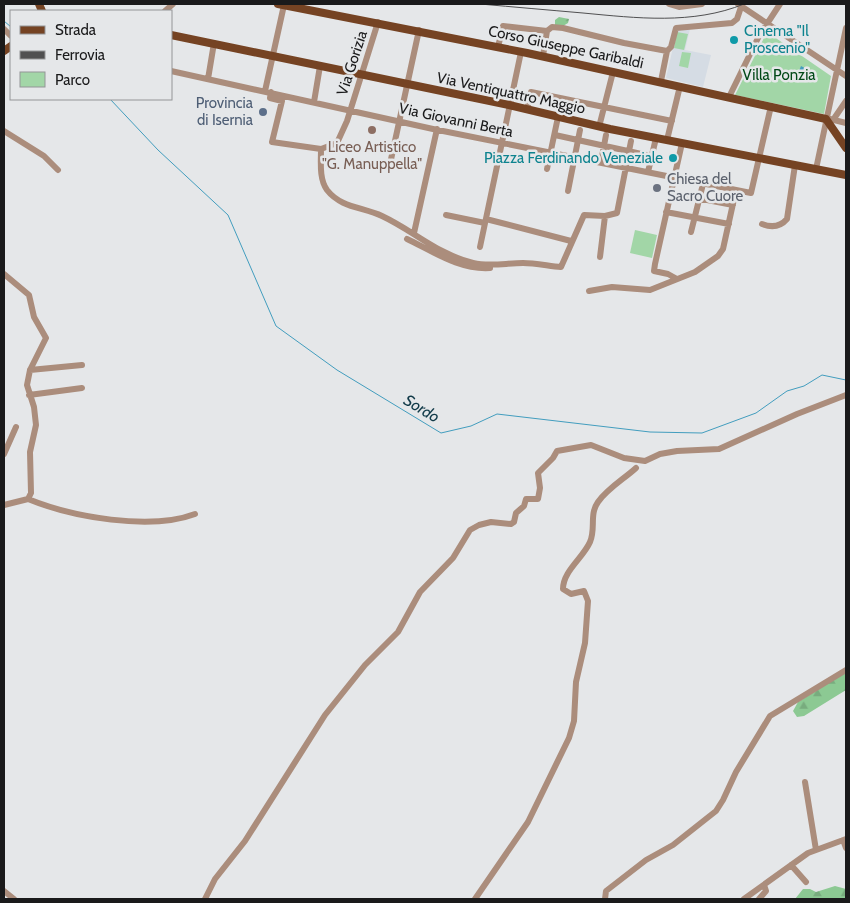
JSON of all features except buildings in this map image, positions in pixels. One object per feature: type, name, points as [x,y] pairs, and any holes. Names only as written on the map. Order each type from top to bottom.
[{"type":"main road","name":"Corso Giuseppe Garibaldi","points":[[281,4],[543,56],[830,119]]},
{"type":"main road","name":"Via Ventiquattro Maggio","points":[[172,35],[509,105],[599,127],[846,175]]},
{"type":"main road","points":[[830,119],[846,148]]},
{"type":"street","points":[[281,4],[268,92],[270,98],[282,101],[272,142],[321,149],[322,175],[327,189],[336,199],[345,205],[369,211],[396,223],[414,233],[429,246],[463,259],[487,265],[526,262],[561,267],[584,215],[614,215],[619,209],[631,140]]},
{"type":"street","points":[[669,4],[679,7],[702,4]]},
{"type":"street","points":[[729,97],[766,24],[780,4]]},
{"type":"street","points":[[661,82],[667,50],[671,47],[676,28],[732,22],[737,19],[740,5],[836,72],[846,76]]},
{"type":"street","name":"Via Gorizia","points":[[321,149],[337,143],[350,111],[378,22]]},
{"type":"street","points":[[498,47],[503,26],[547,31]]},
{"type":"street","points":[[543,56],[547,31],[552,27],[624,43],[667,50]]},
{"type":"street","points":[[816,170],[830,119],[830,103],[846,28]]},
{"type":"street","points":[[390,164],[418,30]]},
{"type":"street","points":[[208,79],[214,44]]},
{"type":"street","points":[[480,247],[521,52]]},
{"type":"street","points":[[314,102],[320,66]]},
{"type":"street","name":"Via Giovanni Berta","points":[[172,71],[437,130],[736,190]]},
{"type":"street","points":[[599,127],[612,72]]},
{"type":"street","points":[[667,140],[680,86]]},
{"type":"street","points":[[527,110],[532,92],[672,121]]},
{"type":"street","points":[[830,119],[846,100]]},
{"type":"street","points":[[830,103],[841,108]]},
{"type":"street","points":[[589,291],[612,287],[650,290],[695,272],[718,256],[723,249],[736,190],[751,193],[771,106]]},
{"type":"street","points":[[548,169],[558,117]]},
{"type":"street","name":"Corso Giuseppe Garibaldi","points":[[830,119],[846,123]]},
{"type":"street","points":[[414,233],[437,130]]},
{"type":"street","points":[[568,191],[580,130]]},
{"type":"street","points":[[4,131],[44,156],[58,170]]},
{"type":"street","points":[[555,135],[646,156]]},
{"type":"street","points":[[601,162],[606,135]]},
{"type":"street","points":[[648,172],[656,138]]},
{"type":"street","points":[[677,279],[654,271],[682,143]]},
{"type":"street","points":[[762,224],[769,227],[782,224],[787,219],[795,165]]},
{"type":"street","points":[[692,232],[703,184]]},
{"type":"street","points":[[671,193],[733,205]]},
{"type":"street","points":[[666,212],[729,224]]},
{"type":"street","points":[[446,215],[486,221],[571,241]]},
{"type":"street","points":[[600,257],[605,216]]},
{"type":"street","points":[[407,239],[463,266],[474,269],[497,268],[501,264]]},
{"type":"street","points":[[4,274],[29,295],[34,317],[46,338],[30,370],[27,385],[34,408],[36,426],[30,452],[32,488],[28,498]]},
{"type":"street","points":[[30,370],[82,365]]},
{"type":"street","points":[[29,395],[82,388]]},
{"type":"street","points":[[205,899],[215,879],[245,841],[325,715],[365,665],[398,632],[420,592],[453,558],[470,530],[490,522],[511,524],[514,522],[516,514],[524,506],[526,499],[538,499],[540,488],[538,473],[551,461],[557,451],[591,445],[624,458],[645,461],[660,454],[678,451],[719,449],[797,414],[846,395]]},
{"type":"street","points":[[4,454],[16,427]]},
{"type":"street","points":[[475,899],[517,842],[569,738],[574,720],[576,682],[583,658],[588,601],[584,591],[571,594],[563,589],[564,584],[576,561],[589,543],[592,534],[592,514],[598,503],[636,468]]},
{"type":"street","points":[[4,505],[28,498],[57,510],[80,515],[151,522],[185,518],[195,514]]},
{"type":"street","points":[[605,899],[607,888],[646,860],[672,845],[719,807],[736,772],[770,716],[846,670]]},
{"type":"street","points":[[805,782],[816,850]]},
{"type":"street","points":[[744,899],[791,865],[816,850],[845,840],[846,848]]},
{"type":"street","points":[[791,865],[806,882]]},
{"type":"street","points":[[759,899],[766,891],[764,885]]},
{"type":"street","points":[[4,891],[14,899]]},
{"type":"shaded area","points":[[690,29],[685,50],[711,55],[703,87],[666,78],[677,30]]},
{"type":"green space","points":[[559,17],[569,19],[568,23],[563,26],[555,26],[555,20]]},
{"type":"green space","points":[[677,32],[688,34],[684,50],[674,48]]},
{"type":"green space","name":"Villa Ponzia","points":[[767,32],[831,76],[824,114],[735,95]]},
{"type":"green space","points":[[682,52],[691,53],[688,68],[679,66]]},
{"type":"green space","points":[[635,230],[657,235],[652,258],[630,253]]},
{"type":"green space","points":[[846,672],[846,690],[804,716],[797,717],[793,711],[798,702]]},
{"type":"green space","points":[[835,886],[846,889],[846,899],[795,899],[803,889],[810,889],[816,892]]},
{"type":"water","points":[[801,66],[812,72],[815,77],[804,79],[799,71]]},
{"type":"waterway","name":"Sordo","points":[[4,21],[10,26]]},
{"type":"waterway","name":"Sordo","points":[[111,100],[158,150],[228,215],[276,326],[337,370],[441,433],[471,426],[497,414],[650,432],[702,433],[756,413],[787,391],[804,386],[822,375],[846,380]]},
{"type":"railway","points":[[480,4],[644,18],[705,15],[725,11],[744,4]]},
{"type":"place","name":"Cinema \"Il Proscenio\"","points":[[734,40]]},
{"type":"place","name":"Provincia di Isernia","points":[[263,112]]},
{"type":"place","name":"Liceo Artistico \"G. Manuppella\"","points":[[372,130]]},
{"type":"place","name":"Piazza Ferdinando Veneziale","points":[[673,158]]},
{"type":"place","name":"Chiesa del Sacro Cuore","points":[[657,188]]}]
